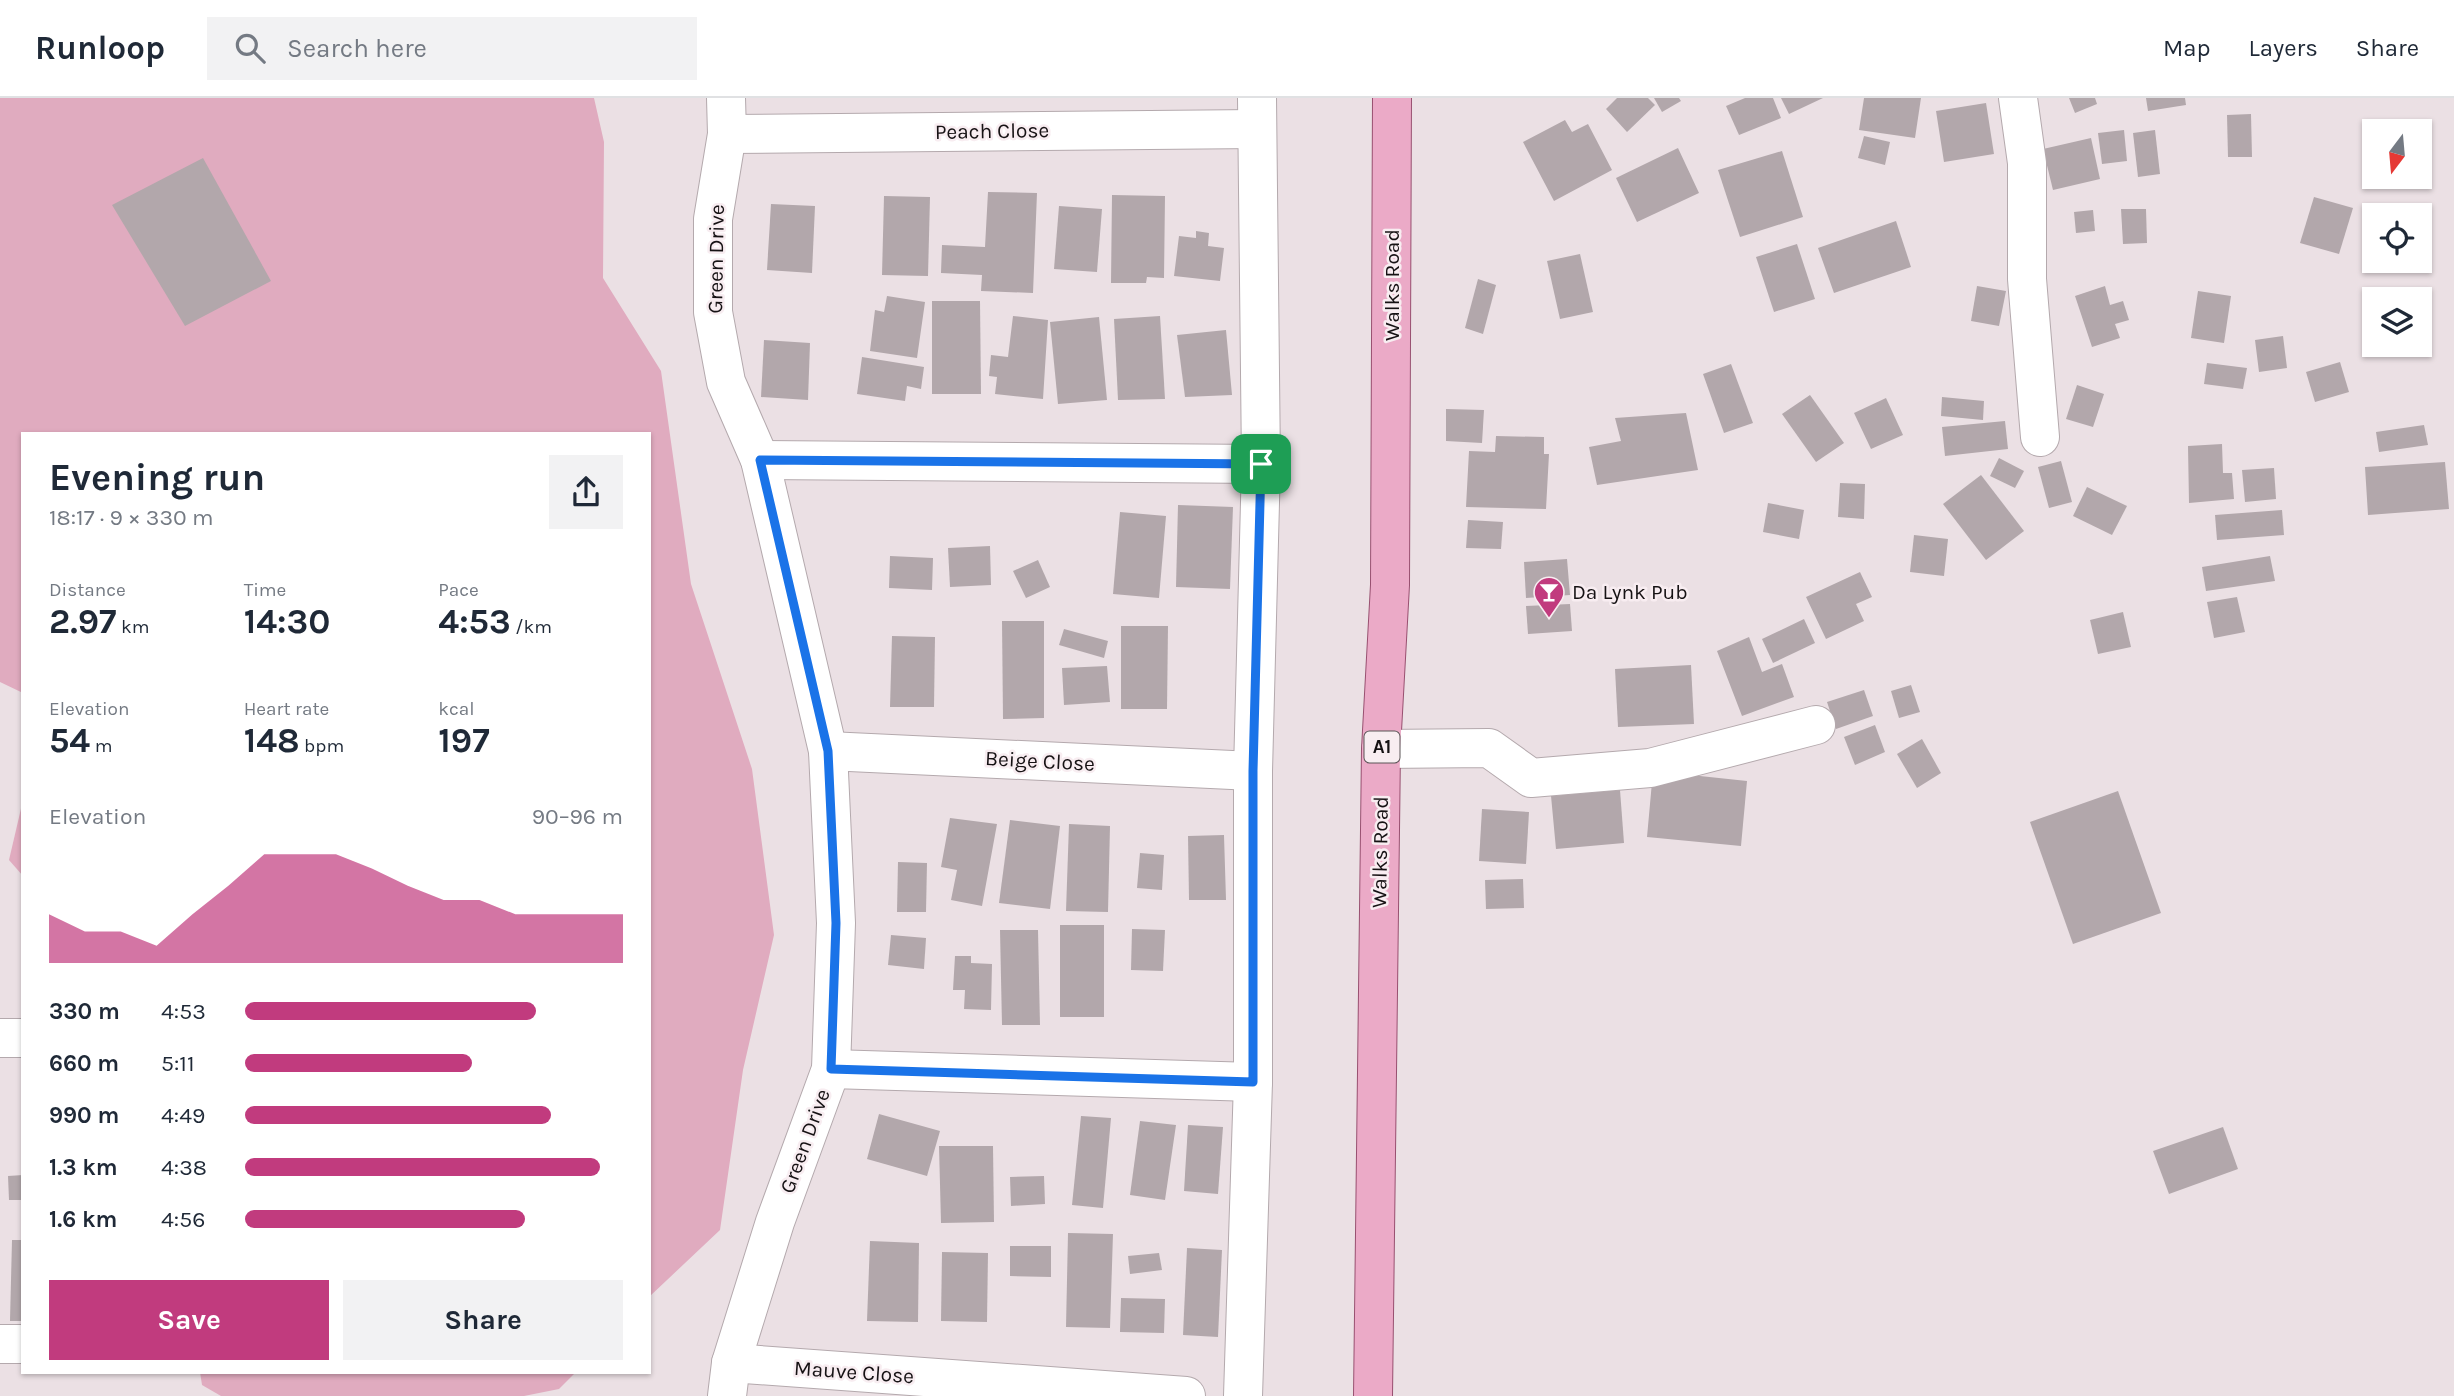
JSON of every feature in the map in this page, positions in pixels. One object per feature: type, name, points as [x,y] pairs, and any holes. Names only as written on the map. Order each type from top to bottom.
[{"type":"main road","name":"Walks Road","points":[[1373,1396],[1381,749],[1390,585],[1392,98]]},
{"type":"street","points":[[2018,98],[2027,163],[2027,279],[2040,437]]},
{"type":"street","points":[[1243,1396],[1253,1082],[1253,771],[1261,464],[1257,113]]},
{"type":"street","name":"Peach Close","points":[[726,116],[1257,113]]},
{"type":"street","name":"Green Drive","points":[[726,116],[713,219],[713,312],[726,382],[760,460],[828,751],[836,923],[831,1069],[775,1222],[729,1379]]},
{"type":"street","points":[[760,460],[1261,464]]},
{"type":"street","points":[[1381,749],[1489,748],[1531,778],[1650,768],[1816,724]]},
{"type":"street","name":"Beige Close","points":[[828,751],[1253,771]]},
{"type":"street","points":[[0,1038],[21,1038]]},
{"type":"street","points":[[831,1069],[1253,1082]]},
{"type":"street","points":[[0,1344],[21,1344]]},
{"type":"street","name":"Mauve Close","points":[[729,1379],[1186,1396]]},
{"type":"shaded area","points":[[0,98],[594,98],[604,142],[603,278],[661,371],[691,584],[752,769],[774,935],[743,1070],[720,1230],[651,1295],[651,432],[21,432],[21,692],[0,682]]},
{"type":"shaded area","points":[[21,809],[21,874],[9,860]]},
{"type":"shaded area","points":[[200,1374],[574,1374],[559,1389],[524,1396],[221,1396],[202,1385]]},
{"type":"building","points":[[1617,98],[1648,98],[1655,105],[1627,132],[1606,109]]},
{"type":"building","points":[[1654,98],[1679,98],[1681,101],[1662,112]]},
{"type":"building","points":[[1745,98],[1773,98],[1781,118],[1739,135],[1726,106]]},
{"type":"building","points":[[1781,98],[1823,98],[1789,114]]},
{"type":"building","points":[[1864,98],[1921,98],[1915,138],[1859,130]]},
{"type":"building","points":[[2069,98],[2095,98],[2097,104],[2075,113]]},
{"type":"building","points":[[2146,98],[2185,98],[2186,105],[2148,111]]},
{"type":"building","points":[[1986,103],[1994,154],[1944,162],[1936,111]]},
{"type":"building","points":[[2251,114],[2252,157],[2228,157],[2227,115]]},
{"type":"building","points":[[1565,120],[1572,132],[1588,124],[1612,170],[1554,201],[1523,142]]},
{"type":"building","points":[[2124,130],[2127,161],[2102,164],[2098,133]]},
{"type":"building","points":[[2155,130],[2160,174],[2138,177],[2133,133]]},
{"type":"building","points":[[1864,136],[1890,142],[1885,165],[1858,158]]},
{"type":"building","points":[[2091,138],[2100,179],[2053,190],[2043,149]]},
{"type":"building","points":[[1678,148],[1699,193],[1637,222],[1616,178]]},
{"type":"building","points":[[1782,151],[1803,217],[1740,237],[1718,170]]},
{"type":"building","points":[[203,158],[271,281],[185,326],[112,205]]},
{"type":"building","points":[[988,192],[1037,193],[1033,293],[981,291],[982,275],[941,273],[942,245],[985,247]]},
{"type":"building","points":[[1112,195],[1165,196],[1164,278],[1147,277],[1146,283],[1111,283]]},
{"type":"building","points":[[884,196],[930,197],[928,276],[882,275]]},
{"type":"building","points":[[2314,197],[2353,208],[2339,254],[2300,243]]},
{"type":"building","points":[[771,204],[815,206],[812,273],[767,270]]},
{"type":"building","points":[[1059,206],[1102,209],[1097,272],[1054,269]]},
{"type":"building","points":[[2121,209],[2146,209],[2147,243],[2123,244]]},
{"type":"building","points":[[2093,210],[2095,231],[2076,233],[2074,212]]},
{"type":"building","points":[[1896,221],[1911,267],[1834,293],[1818,248]]},
{"type":"building","points":[[1196,231],[1209,233],[1208,246],[1224,248],[1220,281],[1174,276],[1179,236],[1196,238]]},
{"type":"building","points":[[1797,244],[1815,299],[1774,312],[1756,257]]},
{"type":"building","points":[[1580,254],[1593,312],[1560,319],[1547,261]]},
{"type":"building","points":[[1478,279],[1496,285],[1483,334],[1465,328]]},
{"type":"building","points":[[1977,286],[2006,291],[1999,326],[1971,321]]},
{"type":"building","points":[[2105,286],[2110,305],[2123,301],[2129,320],[2115,324],[2120,338],[2092,347],[2075,296]]},
{"type":"building","points":[[2198,291],[2231,296],[2224,343],[2191,338]]},
{"type":"building","points":[[887,296],[925,302],[917,358],[870,351],[875,310],[884,312]]},
{"type":"building","points":[[932,301],[980,301],[981,394],[932,394]]},
{"type":"building","points":[[1013,316],[1048,320],[1043,399],[995,394],[997,377],[989,376],[991,355],[1008,357]]},
{"type":"building","points":[[1160,316],[1165,399],[1118,400],[1114,319]]},
{"type":"building","points":[[1099,317],[1107,400],[1058,404],[1050,322]]},
{"type":"building","points":[[1226,330],[1232,395],[1185,397],[1177,335]]},
{"type":"building","points":[[2283,336],[2287,368],[2259,372],[2255,340]]},
{"type":"building","points":[[764,340],[810,343],[808,400],[761,397]]},
{"type":"building","points":[[862,357],[924,367],[921,389],[907,386],[905,401],[857,394]]},
{"type":"building","points":[[2340,362],[2349,392],[2315,402],[2306,372]]},
{"type":"building","points":[[2207,363],[2247,368],[2243,389],[2204,384]]},
{"type":"building","points":[[1731,364],[1753,423],[1724,433],[1703,374]]},
{"type":"building","points":[[2077,385],[2104,394],[2093,427],[2066,419]]},
{"type":"building","points":[[1810,395],[1844,443],[1816,462],[1782,414]]},
{"type":"building","points":[[1942,397],[1984,401],[1983,420],[1941,416]]},
{"type":"building","points":[[1886,398],[1903,435],[1871,449],[1854,413]]},
{"type":"building","points":[[1446,409],[1484,410],[1482,443],[1446,441]]},
{"type":"building","points":[[1686,413],[1698,470],[1597,485],[1589,447],[1621,441],[1615,418]]},
{"type":"building","points":[[2005,421],[2008,449],[1945,456],[1942,427]]},
{"type":"building","points":[[2424,425],[2428,445],[2379,452],[2376,432]]},
{"type":"building","points":[[1496,436],[1544,437],[1544,454],[1549,454],[1546,509],[1466,507],[1469,451],[1495,452]]},
{"type":"building","points":[[2222,444],[2223,473],[2232,473],[2234,499],[2189,503],[2188,446]]},
{"type":"building","points":[[1999,458],[2024,471],[2015,488],[1990,476]]},
{"type":"building","points":[[2061,461],[2072,502],[2049,508],[2038,467]]},
{"type":"building","points":[[2445,462],[2449,509],[2368,515],[2365,467]]},
{"type":"building","points":[[2274,468],[2276,499],[2245,502],[2242,470]]},
{"type":"building","points":[[1981,475],[2024,531],[1986,560],[1943,504]]},
{"type":"building","points":[[1840,483],[1865,484],[1864,519],[1838,517]]},
{"type":"building","points":[[2087,487],[2127,506],[2112,535],[2073,516]]},
{"type":"building","points":[[1768,503],[1804,510],[1799,539],[1763,532]]},
{"type":"building","points":[[1178,505],[1233,507],[1230,589],[1176,587]]},
{"type":"building","points":[[2282,510],[2284,535],[2217,540],[2215,515]]},
{"type":"building","points":[[1120,512],[1166,516],[1159,598],[1113,594]]},
{"type":"building","points":[[1468,520],[1503,522],[1501,549],[1466,548]]},
{"type":"building","points":[[1914,535],[1948,539],[1944,576],[1910,572]]},
{"type":"building","points":[[990,546],[991,585],[950,587],[948,548]]},
{"type":"building","points":[[890,556],[933,558],[932,590],[889,588]]},
{"type":"building","points":[[2270,556],[2275,581],[2206,591],[2202,567]]},
{"type":"building","points":[[1567,559],[1570,595],[1526,598],[1524,562]]},
{"type":"building","points":[[1038,560],[1050,587],[1026,598],[1013,571]]},
{"type":"building","points":[[1860,572],[1872,597],[1856,604],[1864,621],[1826,639],[1806,597]]},
{"type":"building","points":[[2237,597],[2245,632],[2214,638],[2207,602]]},
{"type":"building","name":"Da Lynk Pub","points":[[1570,604],[1572,631],[1528,634],[1526,606]]},
{"type":"building","points":[[2123,612],[2131,647],[2098,654],[2090,620]]},
{"type":"building","points":[[1804,619],[1815,643],[1773,663],[1762,639]]},
{"type":"building","points":[[1002,621],[1044,621],[1044,718],[1003,719]]},
{"type":"building","points":[[1121,626],[1168,626],[1167,709],[1121,709]]},
{"type":"building","points":[[1064,629],[1108,641],[1104,658],[1059,645]]},
{"type":"building","points":[[892,636],[935,637],[934,707],[890,707]]},
{"type":"building","points":[[1749,637],[1762,672],[1782,664],[1794,697],[1742,716],[1717,651]]},
{"type":"building","points":[[1691,665],[1694,724],[1618,727],[1615,669]]},
{"type":"building","points":[[1107,666],[1110,702],[1064,705],[1062,668]]},
{"type":"building","points":[[1911,685],[1920,712],[1899,718],[1891,691]]},
{"type":"building","points":[[1864,690],[1873,716],[1836,729],[1827,702]]},
{"type":"building","points":[[1875,725],[1885,752],[1855,765],[1844,737]]},
{"type":"building","points":[[1922,739],[1941,773],[1917,788],[1897,754]]},
{"type":"building","points":[[1653,771],[1747,781],[1741,846],[1647,837]]},
{"type":"building","points":[[1620,790],[1624,843],[1556,849],[1551,796]]},
{"type":"building","points":[[2118,791],[2161,913],[2073,944],[2030,822]]},
{"type":"building","points":[[1482,809],[1529,812],[1526,864],[1479,861]]},
{"type":"building","points":[[950,818],[997,824],[982,906],[951,900],[957,870],[941,867]]},
{"type":"building","points":[[1010,820],[1060,826],[1050,909],[999,903]]},
{"type":"building","points":[[1069,824],[1110,826],[1108,912],[1066,911]]},
{"type":"building","points":[[1224,835],[1226,900],[1189,900],[1188,836]]},
{"type":"building","points":[[1140,853],[1164,855],[1162,890],[1137,888]]},
{"type":"building","points":[[898,862],[927,863],[926,912],[897,912]]},
{"type":"building","points":[[1523,879],[1524,908],[1486,909],[1485,880]]},
{"type":"building","points":[[1060,925],[1104,925],[1104,1017],[1060,1017]]},
{"type":"building","points":[[1132,929],[1165,930],[1163,971],[1131,970]]},
{"type":"building","points":[[1000,930],[1038,930],[1040,1025],[1002,1025]]},
{"type":"building","points":[[891,935],[926,938],[924,969],[888,965]]},
{"type":"building","points":[[955,956],[971,956],[971,963],[992,964],[991,1010],[964,1009],[965,990],[953,990]]},
{"type":"building","points":[[879,1114],[940,1131],[927,1176],[867,1159]]},
{"type":"building","points":[[1081,1116],[1111,1118],[1103,1208],[1072,1205]]},
{"type":"building","points":[[1140,1121],[1176,1125],[1165,1200],[1130,1195]]},
{"type":"building","points":[[1188,1125],[1223,1127],[1218,1194],[1184,1191]]},
{"type":"building","points":[[2223,1127],[2238,1169],[2169,1194],[2153,1151]]},
{"type":"building","points":[[939,1146],[993,1146],[994,1222],[941,1223]]},
{"type":"building","points":[[21,1175],[21,1200],[9,1200],[8,1176]]},
{"type":"building","points":[[1044,1176],[1045,1204],[1011,1206],[1010,1177]]},
{"type":"building","points":[[1068,1233],[1113,1234],[1110,1328],[1066,1327]]},
{"type":"building","points":[[12,1240],[21,1240],[21,1321],[10,1321]]},
{"type":"building","points":[[870,1241],[919,1243],[918,1322],[867,1321]]},
{"type":"building","points":[[1010,1246],[1051,1246],[1051,1277],[1010,1276]]},
{"type":"building","points":[[1187,1248],[1222,1250],[1218,1337],[1183,1335]]},
{"type":"building","points":[[942,1252],[988,1253],[987,1322],[941,1321]]},
{"type":"building","points":[[1159,1253],[1162,1270],[1130,1274],[1128,1256]]},
{"type":"building","points":[[1121,1298],[1165,1299],[1164,1333],[1120,1332]]},
{"type":"place","name":"Da Lynk Pub","points":[[1549,619]]},
{"type":"route","points":[[760,460],[1261,464],[1253,771],[1253,1082],[831,1069],[836,923],[828,751],[760,460]]}]
